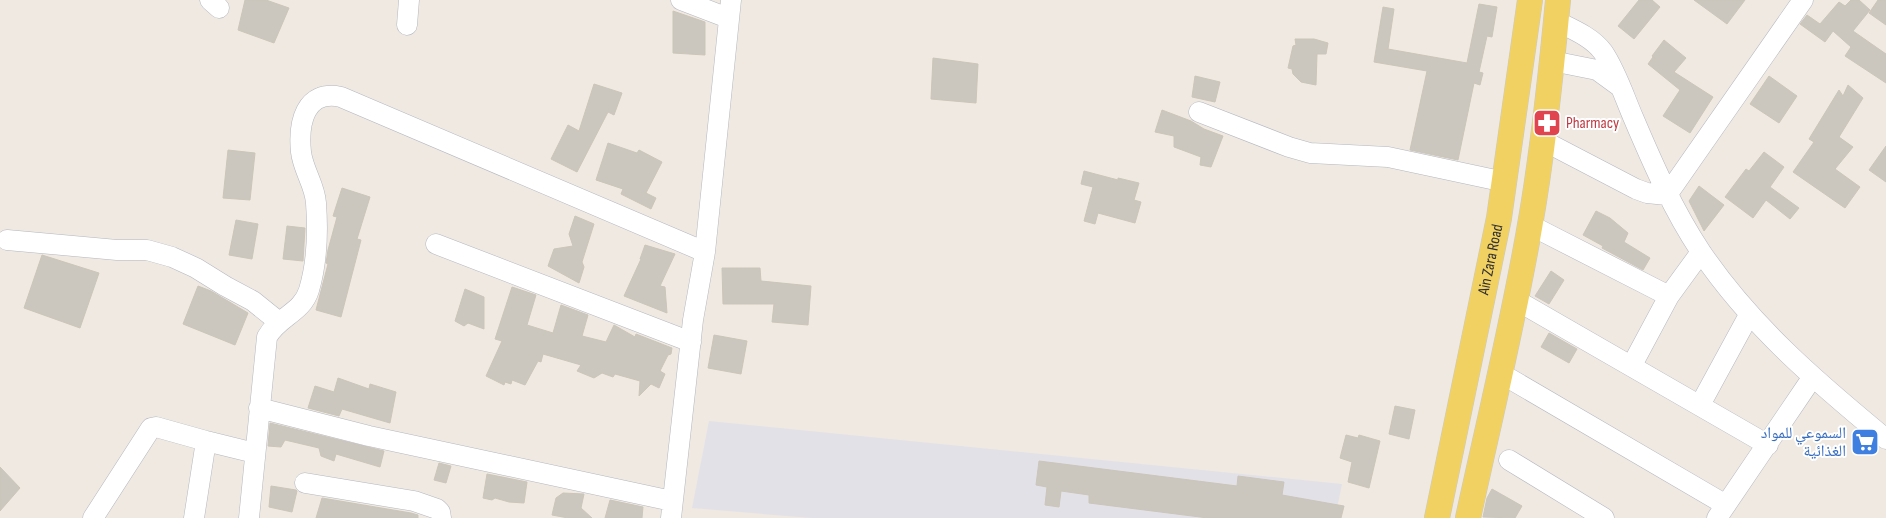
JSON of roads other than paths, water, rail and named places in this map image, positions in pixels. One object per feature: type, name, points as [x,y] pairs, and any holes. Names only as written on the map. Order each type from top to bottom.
[{"type":"main road","name":"Ain Zara Road","points":[[1437,518],[1500,218],[1530,0]]},
{"type":"main road","name":"Ain Zara Road","points":[[1468,518],[1516,300],[1530,225],[1557,11]]},
{"type":"street","points":[[407,25],[409,0]]},
{"type":"street","points":[[259,408],[672,510],[690,342],[705,252],[729,9],[681,0]]},
{"type":"street","points":[[1667,195],[1803,0]]},
{"type":"street","points":[[1557,11],[1602,51],[1667,195],[1701,252],[1749,315],[1812,378],[1886,439]]},
{"type":"street","points":[[1552,61],[1597,70],[1620,88]]},
{"type":"street","points":[[249,518],[267,337],[278,322],[297,310],[306,299],[314,262],[316,201],[302,152],[302,133],[308,107],[318,98],[329,94],[341,98],[705,252]]},
{"type":"street","points":[[1200,112],[1289,147],[1310,153],[1388,157],[1505,182]]},
{"type":"street","points":[[1542,140],[1646,193],[1667,195]]},
{"type":"street","points":[[1530,225],[1669,296]]},
{"type":"street","points":[[7,240],[117,250],[147,250],[172,257],[196,268],[253,301],[278,322]]},
{"type":"street","points":[[436,244],[690,342]]},
{"type":"street","points":[[1632,365],[1669,296],[1701,252]]},
{"type":"street","points":[[1516,300],[1632,365],[1768,445]]},
{"type":"street","points":[[1700,405],[1749,315]]},
{"type":"street","points":[[1500,373],[1722,512],[1812,378]]},
{"type":"street","points":[[93,518],[151,428],[156,427],[255,453]]},
{"type":"street","points":[[194,518],[206,441]]},
{"type":"street","points":[[1509,460],[1604,518]]},
{"type":"street","points":[[305,483],[414,501],[437,509],[440,512],[441,518]]},
{"type":"place","name":"Pharmacy","points":[[1547,123]]},
{"type":"place","name":"السموعي للمواد الغذائية","points":[[1865,442]]}]
